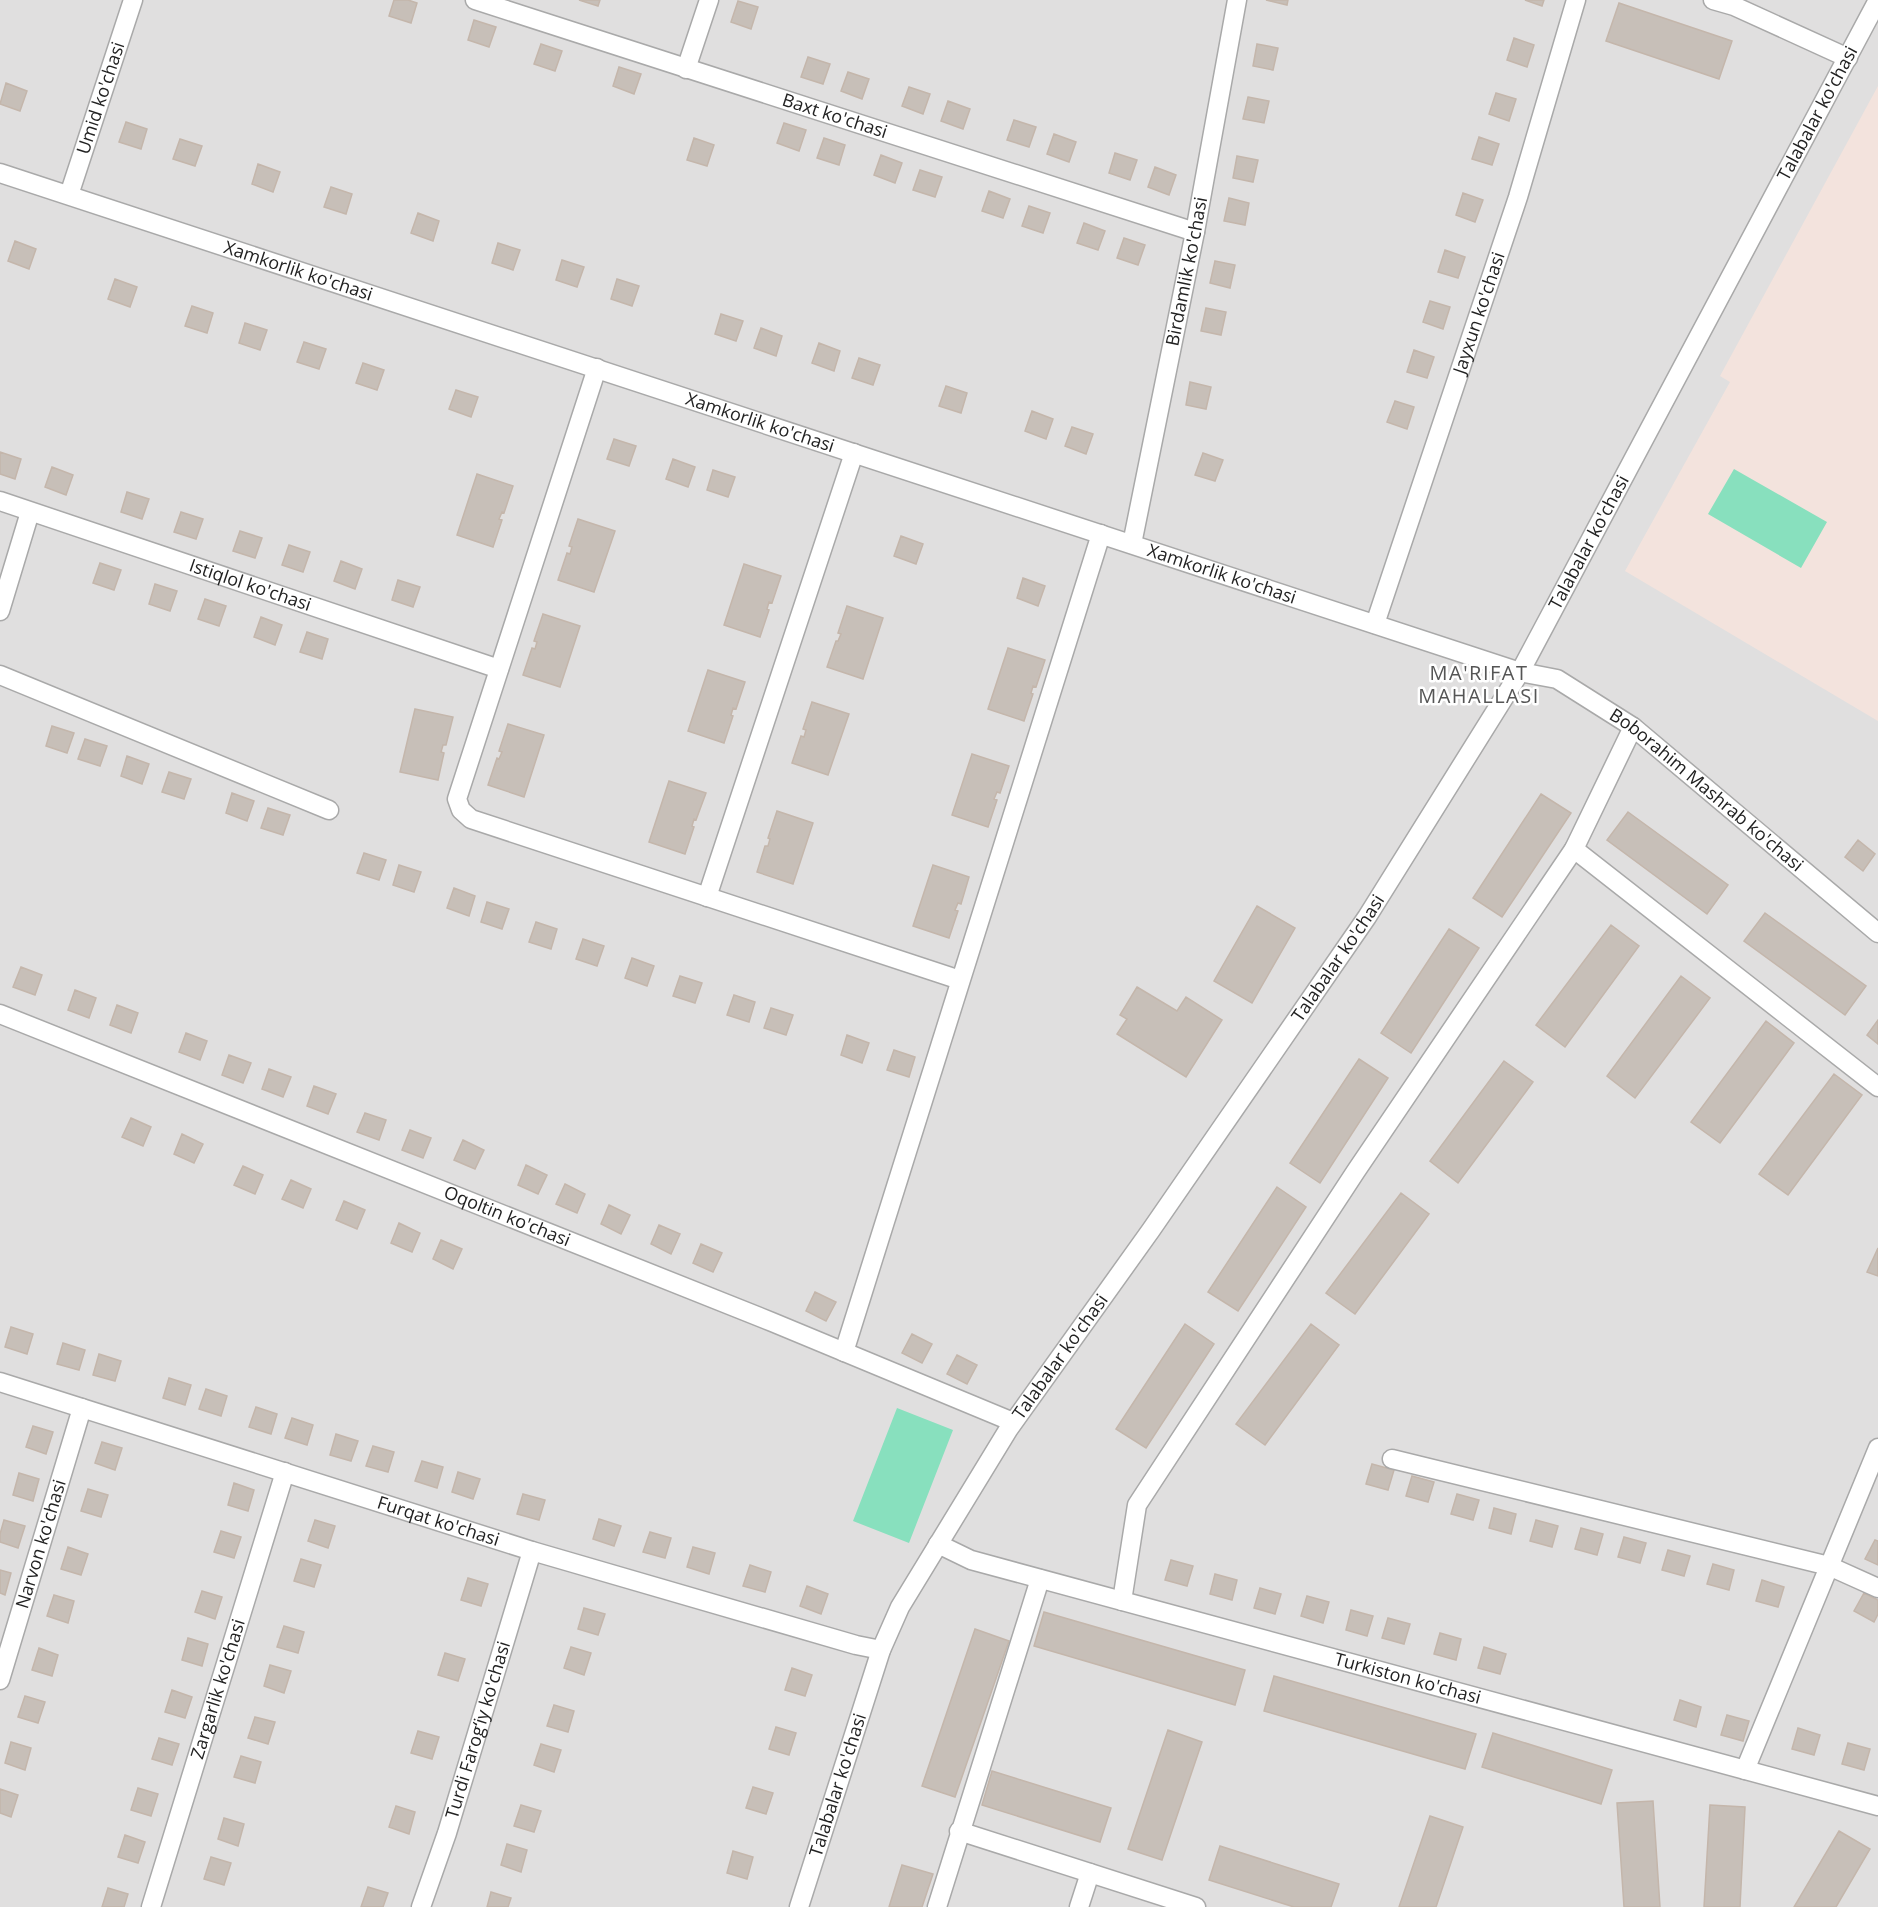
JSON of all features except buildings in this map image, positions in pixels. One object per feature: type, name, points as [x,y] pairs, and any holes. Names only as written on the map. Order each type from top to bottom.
[{"type":"street","name":"Umid ko'chasi","points":[[69,195],[133,0]]},
{"type":"street","name":"Baxt ko'chasi","points":[[476,0],[1195,232]]},
{"type":"street","points":[[686,69],[709,0]]},
{"type":"street","name":"Birdamlik ko'chasi","points":[[1132,544],[1195,232],[1238,0]]},
{"type":"street","name":"Jayxun ko'chasi","points":[[1375,624],[1518,197],[1576,0]]},
{"type":"street","points":[[1713,0],[1734,6],[1848,58]]},
{"type":"street","name":"Talabalar ko'chasi","points":[[799,1907],[881,1650],[900,1607],[1013,1422],[1151,1230],[1367,917],[1520,672],[1878,0]]},
{"type":"street","name":"Xamkorlik ko'chasi","points":[[0,173],[1520,672]]},
{"type":"street","points":[[597,368],[457,799],[461,810],[471,819],[960,980]]},
{"type":"street","points":[[707,897],[854,453]]},
{"type":"street","name":"Istiqlol ko'chasi","points":[[0,501],[499,669]]},
{"type":"street","points":[[0,611],[30,512]]},
{"type":"street","points":[[844,1352],[1101,534]]},
{"type":"street","name":"Boborahim Mashrab ko'chasi","points":[[1520,672],[1557,679],[1633,727],[1878,933]]},
{"type":"street","points":[[0,675],[329,810]]},
{"type":"street","points":[[1122,1601],[1137,1505],[1356,1171],[1574,849],[1633,727]]},
{"type":"street","points":[[1574,849],[1878,1087]]},
{"type":"street","name":"Oqoltin ko'chasi","points":[[0,1014],[1013,1422]]},
{"type":"street","name":"Furqat ko'chasi","points":[[0,1382],[532,1551],[845,1642],[881,1650]]},
{"type":"street","name":"Narvon ko'chasi","points":[[0,1680],[82,1408]]},
{"type":"street","points":[[1745,1770],[1878,1448]]},
{"type":"street","points":[[1392,1459],[1829,1566],[1878,1588]]},
{"type":"street","name":"Zargarlik ko'chasi","points":[[151,1907],[285,1473]]},
{"type":"street","name":"Turkiston ko'chasi","points":[[938,1544],[970,1560],[1878,1806]]},
{"type":"street","name":"Turdi Farog‘iy ko'chasi","points":[[421,1907],[447,1833],[532,1551]]},
{"type":"street","points":[[937,1907],[1040,1579]]},
{"type":"street","points":[[959,1831],[1196,1907]]},
{"type":"street","points":[[1079,1907],[1090,1873]]},
{"type":"shaded area","points":[[0,0],[1878,0],[1878,1907],[0,1907]]},
{"type":"shaded area","points":[[1878,86],[1878,721],[1625,571],[1730,382],[1720,376]]},
{"type":"green space","points":[[1734,469],[1827,522],[1801,568],[1708,514]]},
{"type":"green space","points":[[897,1408],[953,1430],[909,1543],[853,1521]]},
{"type":"district","name":"MA'RIFAT MAHALLASI","points":[[1479,684]]}]
